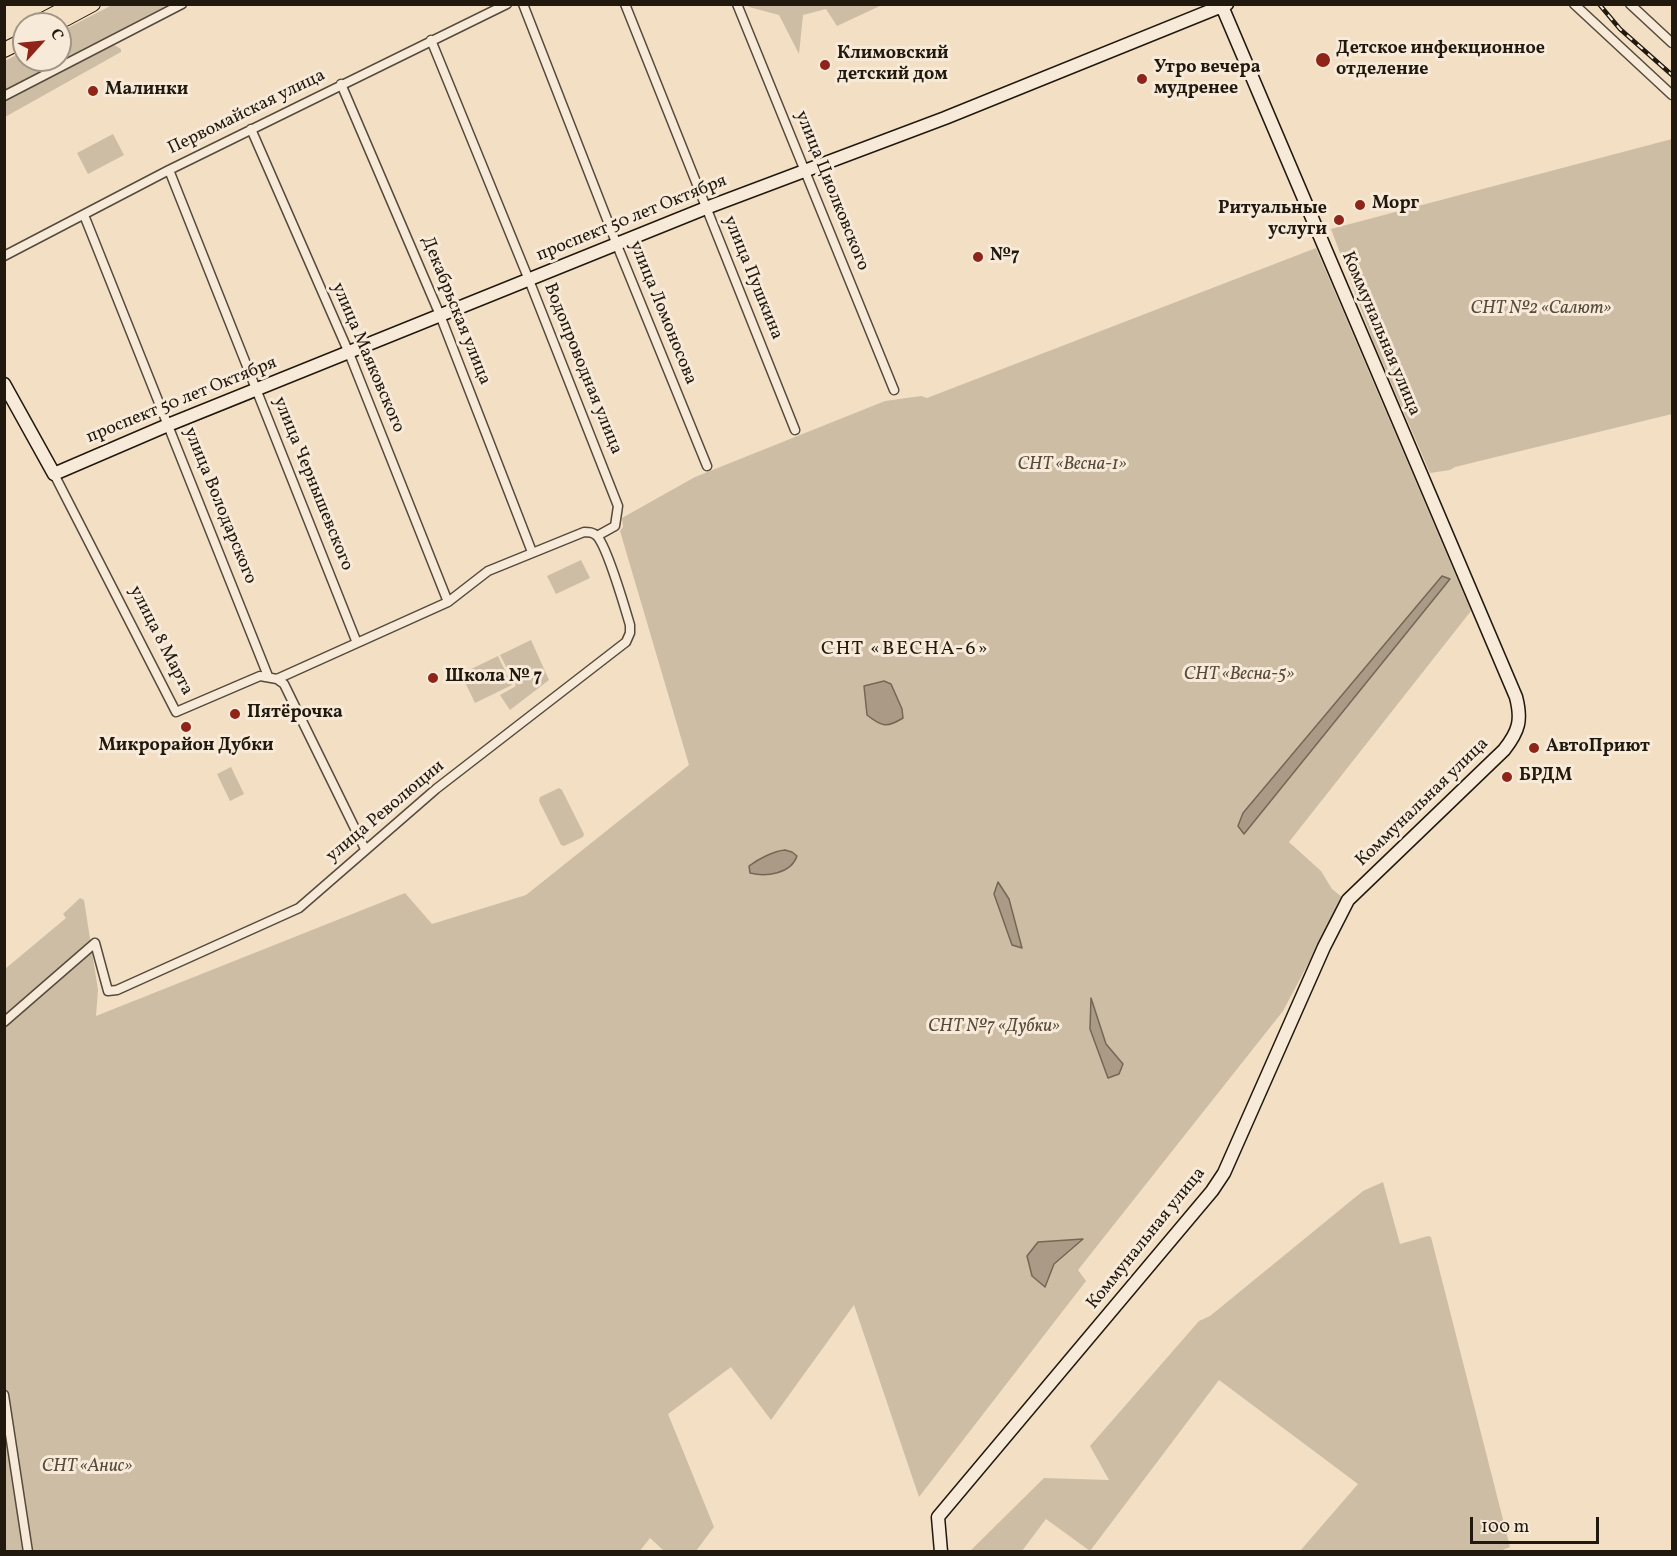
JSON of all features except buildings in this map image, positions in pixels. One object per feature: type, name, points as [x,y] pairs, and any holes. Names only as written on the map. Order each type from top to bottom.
[{"type":"main road","points":[[58,12],[73,4]]},
{"type":"main road","points":[[72,15],[93,4]]},
{"type":"street","points":[[4,96],[182,4]]},
{"type":"street","name":"Первомайская улица","points":[[4,256],[169,170],[507,4]]},
{"type":"street","name":"улица Ломоносова","points":[[523,4],[706,466]]},
{"type":"street","name":"улица Пушкина","points":[[624,4],[795,430]]},
{"type":"street","name":"улица Циолковского","points":[[737,4],[894,390]]},
{"type":"street","points":[[1574,4],[1672,95]]},
{"type":"street","points":[[1630,4],[1672,43]]},
{"type":"street","name":"проспект 50 лет Октября","points":[[54,474],[168,424],[529,279],[706,208],[945,118],[1223,5]]},
{"type":"street","name":"Коммунальная улица","points":[[941,1551],[938,1517],[1212,1191],[1224,1173],[1324,947],[1348,900],[1504,750],[1512,740],[1519,723],[1520,711],[1516,697],[1223,5]]},
{"type":"street","name":"Водопроводная улица","points":[[431,40],[529,279],[618,506],[615,526],[597,536]]},
{"type":"street","name":"Декабрьская улица","points":[[341,84],[440,315],[532,552]]},
{"type":"street","name":"улица Маяковского","points":[[251,129],[349,353],[448,602]]},
{"type":"street","name":"улица Чернышевского","points":[[169,170],[357,643]]},
{"type":"street","name":"улица Володарского","points":[[84,215],[273,678]]},
{"type":"street","name":"улица 8 Марта","points":[[4,384],[54,474],[176,712],[260,676],[273,678]]},
{"type":"street","points":[[273,678],[448,602],[488,571],[584,532],[592,532],[597,536]]},
{"type":"street","name":"улица Революции","points":[[4,1022],[92,948],[95,943],[108,991],[117,990],[298,908],[436,789],[626,642],[630,633],[630,625],[604,548],[597,536]]},
{"type":"street","points":[[273,678],[284,684],[365,849]]},
{"type":"street","points":[[4,1395],[28,1551]]},
{"type":"green space","points":[[114,4],[170,5],[72,55],[72,26]]},
{"type":"green space","points":[[747,5],[882,5],[837,26],[826,9],[803,15],[799,54],[779,15]]},
{"type":"green space","points":[[114,45],[121,49],[121,52],[5,117],[5,101],[61,72],[72,72],[72,67]]},
{"type":"green space","points":[[12,57],[12,72],[40,72],[5,90],[5,61]]},
{"type":"green space","points":[[113,134],[124,155],[88,174],[77,153]]},
{"type":"green space","name":"СНТ №2 «Салют»","points":[[1672,139],[1672,414],[1450,470],[1430,473],[1373,341],[1331,229]]},
{"type":"green space","points":[[1316,248],[1471,611],[1289,842],[1321,871],[1332,889],[1343,898],[1283,1011],[1078,1270],[1086,1281],[919,1497],[854,1305],[771,1420],[731,1367],[668,1414],[714,1527],[696,1551],[664,1551],[650,1538],[639,1552],[5,1552],[5,969],[66,918],[63,914],[80,898],[84,900],[98,990],[96,1016],[405,893],[432,924],[526,895],[689,765],[620,531],[623,527],[622,518],[695,477],[885,401],[921,396],[927,398]]},
{"type":"green space","points":[[581,560],[590,578],[556,594],[547,576]]},
{"type":"green space","points":[[531,640],[549,680],[510,710],[500,695],[516,686],[500,655]]},
{"type":"green space","points":[[498,656],[512,685],[475,703],[461,674]]},
{"type":"green space","points":[[231,767],[244,794],[230,801],[217,774]]},
{"type":"green space","points":[[559,788],[584,834],[583,837],[564,846],[561,845],[539,801],[540,797]]},
{"type":"green space","points":[[1383,1182],[1400,1244],[1431,1237],[1510,1547],[1498,1552],[1300,1551],[1358,1484],[1219,1380],[1090,1551],[1046,1519],[1022,1551],[970,1551],[1044,1478],[1109,1480],[1090,1446],[1199,1321],[1210,1316],[1363,1191]]},
{"type":"shaded area","points":[[1442,576],[1450,579],[1244,834],[1238,826],[1243,813]]},
{"type":"shaded area","points":[[884,681],[891,684],[902,709],[903,718],[889,725],[881,724],[867,715],[864,686]]},
{"type":"shaded area","points":[[785,850],[797,856],[789,867],[777,873],[763,875],[750,873],[749,866],[753,863]]},
{"type":"shaded area","points":[[998,882],[1009,899],[1022,948],[1012,945],[994,894]]},
{"type":"shaded area","points":[[1091,998],[1106,1044],[1123,1064],[1119,1074],[1108,1078],[1090,1029]]},
{"type":"shaded area","points":[[1083,1239],[1054,1264],[1045,1287],[1032,1276],[1027,1256],[1038,1242]]},
{"type":"waterway","points":[[175,429],[255,397]]},
{"type":"railway","points":[[1599,4],[1620,29],[1672,75]]},
{"type":"place","name":"Детское инфекционное отделение","points":[[1323,60]]},
{"type":"place","name":"Климовский детский дом","points":[[825,65]]},
{"type":"place","name":"Утро вечера мудренее","points":[[1142,79]]},
{"type":"place","name":"Малинки","points":[[93,91]]},
{"type":"place","name":"Морг","points":[[1360,205]]},
{"type":"place","name":"Ритуальные услуги","points":[[1339,220]]},
{"type":"place","name":"№7","points":[[978,257]]},
{"type":"place","name":"Школа № 7","points":[[433,678]]},
{"type":"place","name":"Пятёрочка","points":[[235,714]]},
{"type":"place","name":"Микрорайон Дубки","points":[[186,727]]},
{"type":"place","name":"АвтоПриют","points":[[1534,748]]},
{"type":"place","name":"БРДМ","points":[[1507,777]]},
{"type":"district","name":"СНТ «ВЕСНА-6»","points":[[905,650]]},
{"type":"park label","name":"СНТ «Весна-1»","points":[[1072,466]]},
{"type":"park label","name":"СНТ «Весна-5»","points":[[1239,676]]},
{"type":"park label","name":"СНТ №7 «Дубки»","points":[[994,1028]]},
{"type":"park label","name":"СНТ «Анис»","points":[[87,1468]]}]
